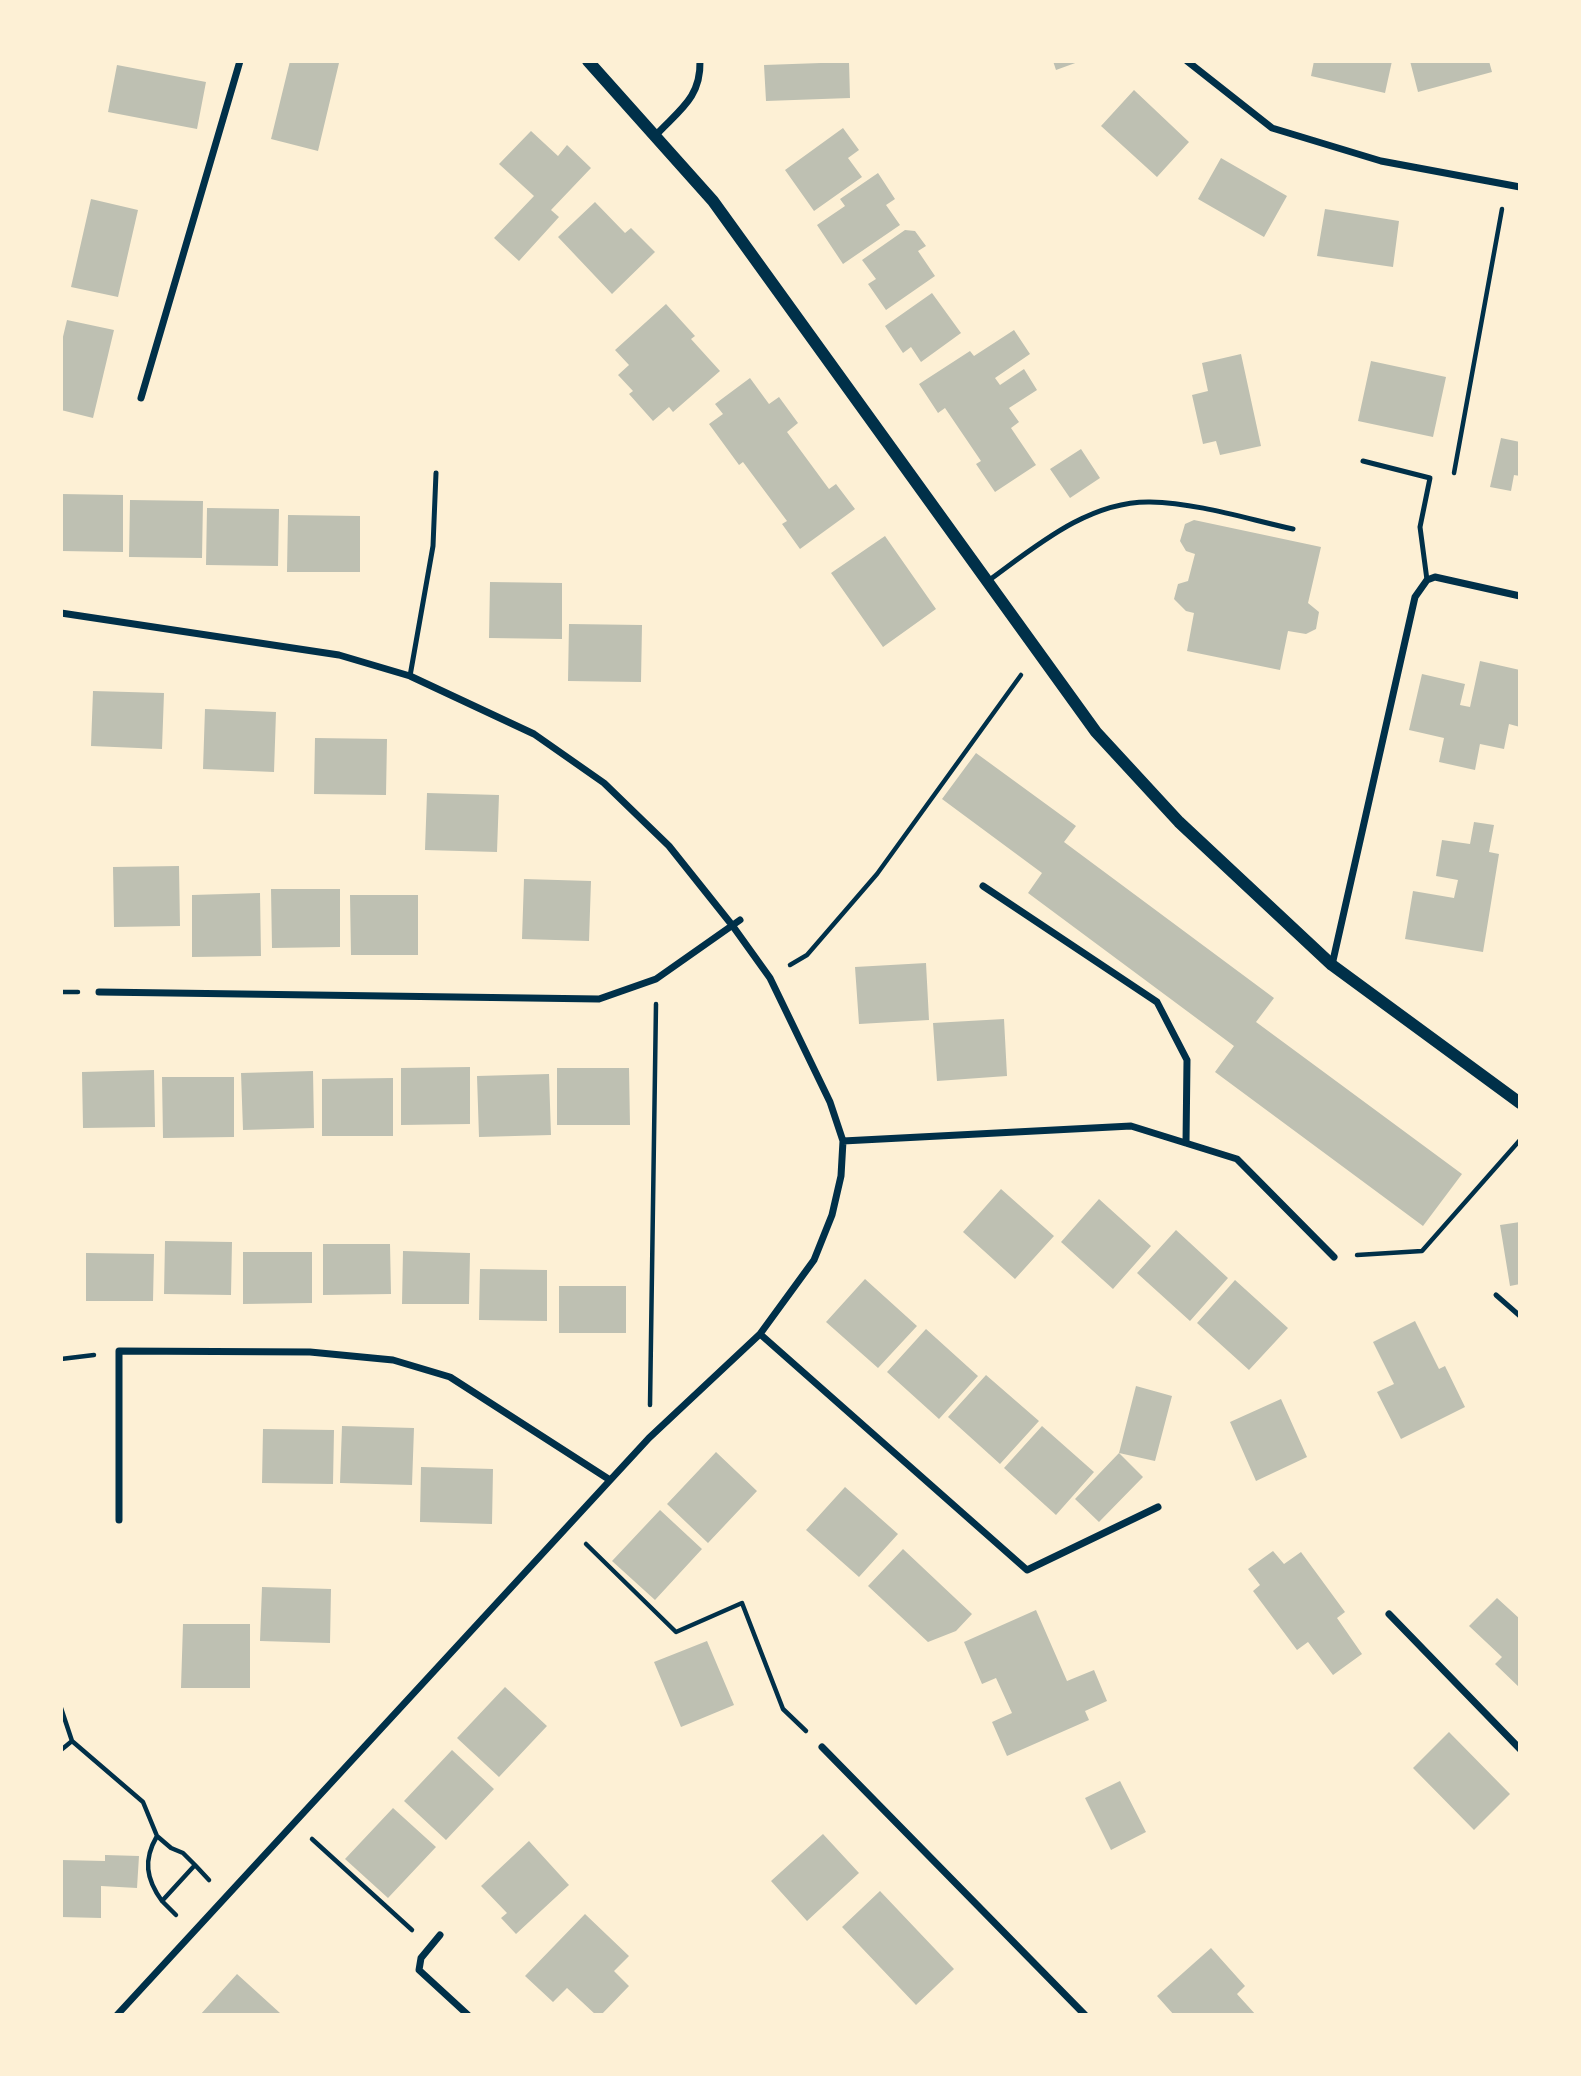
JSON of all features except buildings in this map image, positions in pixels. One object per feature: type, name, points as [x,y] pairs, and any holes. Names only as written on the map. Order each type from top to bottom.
[{"type":"street","points":[[141,398],[240,61]]},
{"type":"street","points":[[588,61],[713,201],[1096,732],[1180,822],[1332,965],[1520,1103]]},
{"type":"street","points":[[655,136],[697,91],[701,81],[700,61]]},
{"type":"street","points":[[1187,61],[1272,128],[1381,161],[1520,187]]},
{"type":"street","points":[[1332,965],[1415,597],[1427,580],[1435,577],[1520,596]]},
{"type":"street","points":[[61,613],[339,655],[410,676],[534,734],[604,783],[669,846],[732,925],[770,978],[830,1102],[842,1141],[841,1176],[832,1215],[814,1260],[760,1334],[649,1438],[117,2015]]},
{"type":"street","points":[[983,886],[1157,1002],[1188,1060],[1186,1143]]},
{"type":"street","points":[[99,992],[599,999],[656,979],[740,920]]},
{"type":"street","points":[[842,1141],[1131,1126],[1237,1159],[1334,1256]]},
{"type":"street","points":[[760,1334],[1027,1570],[1158,1507]]},
{"type":"street","points":[[119,1520],[119,1352],[310,1352],[393,1360],[450,1377],[610,1480]]},
{"type":"street","points":[[1389,1614],[1520,1749]]},
{"type":"street","points":[[822,1747],[1085,2015]]},
{"type":"street","points":[[440,1935],[421,1958],[418,1970],[468,2015]]},
{"type":"lane","points":[[1363,461],[1430,478],[1420,527],[1427,580]]},
{"type":"lane","points":[[410,676],[433,545],[436,473]]},
{"type":"lane","points":[[988,582],[1044,540],[1086,516],[1115,507],[1149,502],[1186,506],[1293,529]]},
{"type":"lane","points":[[1496,1295],[1520,1316]]},
{"type":"path","points":[[1452,482],[1506,183]]},
{"type":"path","points":[[770,978],[807,955],[877,874],[1038,652]]},
{"type":"path","points":[[649,1438],[656,979]]},
{"type":"path","points":[[1334,1256],[1422,1251],[1520,1140]]},
{"type":"path","points":[[61,1359],[119,1352]]},
{"type":"path","points":[[568,1526],[676,1632],[742,1603],[783,1709],[822,1747]]},
{"type":"path","points":[[61,1708],[72,1741],[143,1802],[157,1836],[171,1848],[183,1853],[195,1865],[162,1901],[149,1883],[149,1850],[157,1836]]},
{"type":"path","points":[[61,1750],[72,1741]]},
{"type":"path","points":[[293,1822],[431,1947]]}]
